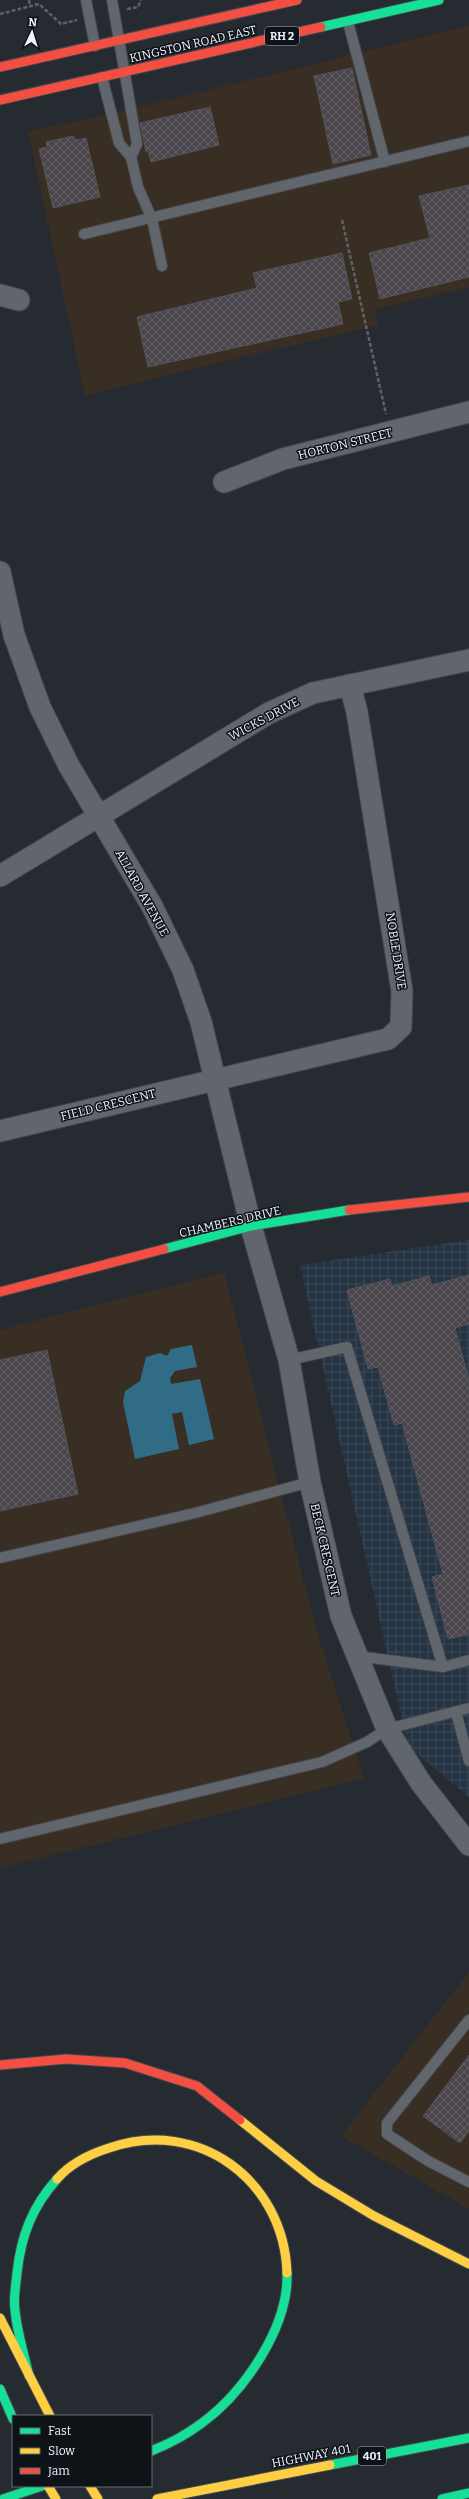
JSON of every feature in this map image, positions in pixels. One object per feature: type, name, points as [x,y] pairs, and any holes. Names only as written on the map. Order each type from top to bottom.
[{"type":"main road","name":"KINGSTON ROAD EAST","points":[[0,68],[297,0]]},
{"type":"main road","name":"KINGSTON ROAD EAST","points":[[0,100],[348,22],[439,0]]},
{"type":"main road","name":"CHAMBERS DRIVE","points":[[0,1292],[251,1226],[361,1208],[468,1199]]},
{"type":"main road","points":[[0,2065],[66,2059],[125,2063],[197,2086],[316,2180],[374,2216],[469,2264]]},
{"type":"main road","points":[[29,2376],[14,2301],[19,2255],[31,2215],[55,2180],[83,2159],[108,2147],[149,2139],[191,2144],[228,2162],[259,2191],[280,2227],[288,2268],[283,2310],[276,2329],[255,2366],[230,2400],[198,2428],[180,2439],[152,2451]]},
{"type":"main road","points":[[0,2318],[49,2415]]},
{"type":"main road","points":[[0,2389],[12,2417]]},
{"type":"main road","name":"HIGHWAY 401","points":[[157,2499],[469,2438]]},
{"type":"main road","points":[[7,2497],[39,2487]]},
{"type":"main road","points":[[49,2487],[56,2499]]},
{"type":"main road","points":[[91,2487],[98,2499]]},
{"type":"main road","points":[[442,2499],[469,2493]]},
{"type":"street","name":"HORTON STREET","points":[[224,482],[283,459],[469,412]]},
{"type":"street","name":"ALLARD AVENUE","points":[[0,572],[7,636],[69,766],[152,906],[183,970],[201,1022],[216,1078],[251,1226]]},
{"type":"street","name":"WICKS DRIVE","points":[[99,816],[269,713],[313,693],[469,660]]},
{"type":"street","name":"NOBLE DRIVE","points":[[216,1078],[388,1039],[401,1027],[402,991],[357,712],[350,685]]},
{"type":"street","points":[[0,876],[99,816]]},
{"type":"street","name":"FIELD CRESCENT","points":[[0,1131],[216,1078]]},
{"type":"street","name":"BECK CRESCENT","points":[[251,1226],[289,1360],[310,1482],[341,1616],[387,1729],[421,1783],[469,1845]]},
{"type":"lane","points":[[86,0],[95,46]]},
{"type":"lane","points":[[112,0],[126,72],[136,144],[131,158]]},
{"type":"lane","points":[[348,22],[385,162]]},
{"type":"lane","points":[[102,77],[119,143],[131,158],[138,187],[152,219],[162,266]]},
{"type":"lane","points":[[84,234],[152,219],[469,141]]},
{"type":"lane","points":[[289,1360],[347,1347],[443,1667]]},
{"type":"lane","points":[[0,1558],[195,1513],[310,1482]]},
{"type":"lane","points":[[356,1656],[443,1667],[469,1660]]},
{"type":"lane","points":[[0,1839],[322,1762],[367,1742],[387,1729],[469,1708]]},
{"type":"lane","points":[[456,1712],[469,1761]]},
{"type":"lane","points":[[469,2020],[388,2123],[387,2134],[428,2161],[469,2182]]},
{"type":"path","points":[[29,0],[30,6]]},
{"type":"path","points":[[115,11],[138,7],[141,0]]},
{"type":"path","points":[[0,14],[39,4],[61,24],[90,18]]},
{"type":"path","points":[[342,220],[390,432]]},
{"type":"shaded area","points":[[469,25],[469,287],[375,310],[378,325],[85,395],[28,132],[144,106]]},
{"type":"shaded area","points":[[469,1240],[469,1797],[408,1746],[300,1265]]},
{"type":"shaded area","points":[[224,1272],[316,1629],[364,1778],[0,1868],[0,1330]]},
{"type":"shaded area","points":[[469,1972],[469,2209],[341,2136]]},
{"type":"water","points":[[192,1345],[197,1367],[175,1371],[170,1378],[171,1384],[200,1379],[214,1439],[189,1445],[182,1412],[172,1414],[179,1449],[135,1459],[123,1402],[125,1391],[140,1381],[146,1357],[160,1353],[167,1356],[171,1349]]},
{"type":"building","points":[[352,68],[371,155],[333,164],[314,76]]},
{"type":"building","points":[[210,107],[219,145],[151,162],[148,151],[146,152],[140,123]]},
{"type":"building","points":[[73,136],[76,140],[86,138],[100,197],[53,208],[39,149],[47,147],[46,142]]},
{"type":"building","points":[[469,185],[469,277],[380,299],[369,253],[430,238],[419,196]]},
{"type":"building","points":[[342,253],[352,299],[338,302],[343,324],[148,367],[137,317],[257,288],[253,273]]},
{"type":"building","points":[[469,1275],[469,1324],[455,1328],[469,1380],[469,1634],[448,1639],[432,1577],[443,1574],[402,1423],[394,1425],[378,1367],[368,1369],[347,1290],[390,1279],[392,1286],[429,1276],[432,1285]]},
{"type":"building","points":[[47,1350],[78,1494],[0,1511],[0,1360]]},
{"type":"building","points":[[469,2055],[469,2131],[460,2143],[423,2116]]},
{"type":"traffic: fast","points":[[321,27],[439,0]]},
{"type":"traffic: fast","points":[[164,1249],[251,1226],[349,1210]]},
{"type":"traffic: fast","points":[[29,2376],[19,2335],[14,2305],[19,2259],[25,2234],[34,2211],[57,2179]]},
{"type":"traffic: fast","points":[[152,2451],[177,2439],[202,2423],[218,2410],[248,2376],[261,2357],[272,2336],[280,2315],[286,2294],[287,2273]]},
{"type":"traffic: fast","points":[[0,2389],[12,2417]]},
{"type":"traffic: fast","points":[[330,2465],[469,2438]]},
{"type":"traffic: fast","points":[[3,2499],[39,2487]]},
{"type":"traffic: fast","points":[[442,2499],[469,2493]]},
{"type":"traffic: slow","points":[[240,2120],[316,2181],[374,2216],[469,2264]]},
{"type":"traffic: slow","points":[[57,2179],[74,2164],[95,2153],[109,2148],[142,2141],[174,2141],[204,2149],[230,2164],[253,2184],[270,2210],[282,2240],[287,2273]]},
{"type":"traffic: slow","points":[[0,2318],[49,2415]]},
{"type":"traffic: slow","points":[[157,2499],[330,2465]]},
{"type":"traffic: slow","points":[[49,2487],[56,2499]]},
{"type":"traffic: slow","points":[[91,2487],[98,2499]]},
{"type":"traffic: jam","points":[[0,67],[297,0]]},
{"type":"traffic: jam","points":[[0,100],[321,27]]},
{"type":"traffic: jam","points":[[349,1210],[469,1197]]},
{"type":"traffic: jam","points":[[0,1292],[164,1249]]},
{"type":"traffic: jam","points":[[0,2065],[66,2059],[125,2063],[197,2086],[240,2120]]}]
